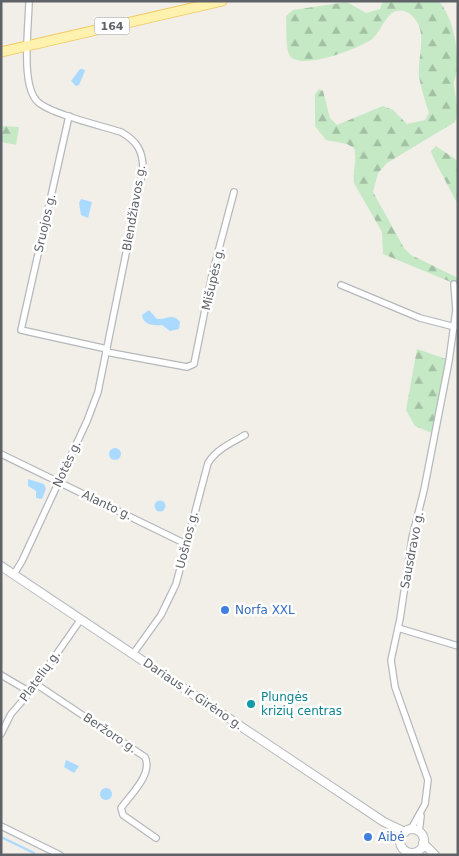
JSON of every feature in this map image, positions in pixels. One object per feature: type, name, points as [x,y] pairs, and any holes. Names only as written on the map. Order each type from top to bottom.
[{"type":"main road","name":"164","points":[[1,52],[222,1]]},
{"type":"main road","name":"Dariaus ir Girėno g.","points":[[1,566],[385,823],[409,833],[423,843],[434,855]]},
{"type":"main road","name":"Dariaus ir Girėno g.","points":[[409,833],[401,845],[405,853],[430,855]]},
{"type":"main road","points":[[415,853],[423,843]]},
{"type":"street","points":[[26,46],[29,1]]},
{"type":"street","name":"Blendžiavos g.","points":[[26,46],[29,79],[34,98],[45,107],[129,137],[140,149],[143,158],[142,179],[106,351]]},
{"type":"street","name":"Sruojos g.","points":[[70,116],[21,330],[106,351]]},
{"type":"street","name":"Mišupės g.","points":[[106,351],[183,366],[192,366],[196,361],[212,276],[234,192]]},
{"type":"street","name":"Sausdravo g.","points":[[409,833],[422,811],[428,790],[427,775],[395,687],[391,670],[392,653],[398,628],[412,538],[424,490],[455,327],[454,284]]},
{"type":"street","points":[[341,285],[420,318],[455,327]]},
{"type":"street","name":"Notės g.","points":[[14,574],[60,481],[98,392],[106,351]]},
{"type":"street","name":"Uošnos g.","points":[[133,654],[161,615],[173,591],[186,544],[190,537],[197,499],[208,463],[214,454],[223,447],[245,435]]},
{"type":"street","name":"Alanto g.","points":[[1,454],[60,481],[186,544]]},
{"type":"street","name":"Platelių g.","points":[[1,734],[11,714],[36,684],[81,619]]},
{"type":"street","points":[[398,628],[458,646]]},
{"type":"street","points":[[1,675],[30,692]]},
{"type":"street","name":"Beržoro g.","points":[[36,684],[145,756],[148,763],[147,771],[121,808],[123,815],[156,838]]},
{"type":"street","points":[[1,826],[60,855]]},
{"type":"green space","points":[[383,1],[439,1],[448,16],[454,33],[457,60],[454,85],[457,109],[455,122],[387,163],[378,173],[373,192],[404,248],[411,255],[458,278],[458,285],[383,254],[382,232],[354,183],[354,148],[347,144],[326,140],[315,126],[315,94],[319,89],[323,91],[330,118],[337,125],[383,106],[393,110],[407,124],[425,120],[429,113],[419,76],[421,35],[420,27],[416,20],[406,12],[394,12],[386,19],[371,40],[342,53],[304,61],[294,59],[289,54],[286,16],[293,10],[347,2],[366,13],[380,9]]},
{"type":"green space","points":[[1,126],[19,127],[16,145],[1,142]]},
{"type":"green space","points":[[436,146],[458,161],[458,205],[433,157],[431,151]]},
{"type":"green space","points":[[417,349],[446,359],[432,433],[415,426],[406,410]]},
{"type":"water","points":[[80,69],[85,71],[79,85],[76,86],[71,81]]},
{"type":"water","points":[[81,199],[92,202],[88,218],[81,215],[79,203]]},
{"type":"water","points":[[149,310],[157,319],[175,317],[180,322],[179,329],[170,331],[162,325],[147,323],[142,315]]},
{"type":"water","points":[[115,448],[121,454],[115,460],[109,454]]},
{"type":"water","points":[[28,479],[44,484],[46,489],[42,499],[36,498],[36,491],[28,486]]},
{"type":"water","points":[[160,500],[166,506],[160,512],[154,506]]},
{"type":"water","points":[[66,760],[79,766],[74,773],[64,767]]},
{"type":"water","points":[[104,788],[108,788],[112,794],[108,800],[104,800],[100,796],[100,792]]},
{"type":"waterway","points":[[1,837],[34,853]]},
{"type":"place","name":"Norfa XXL","points":[[225,610]]},
{"type":"place","name":"Plungės krizių centras","points":[[251,704]]},
{"type":"place","name":"Aibė","points":[[368,837]]}]
